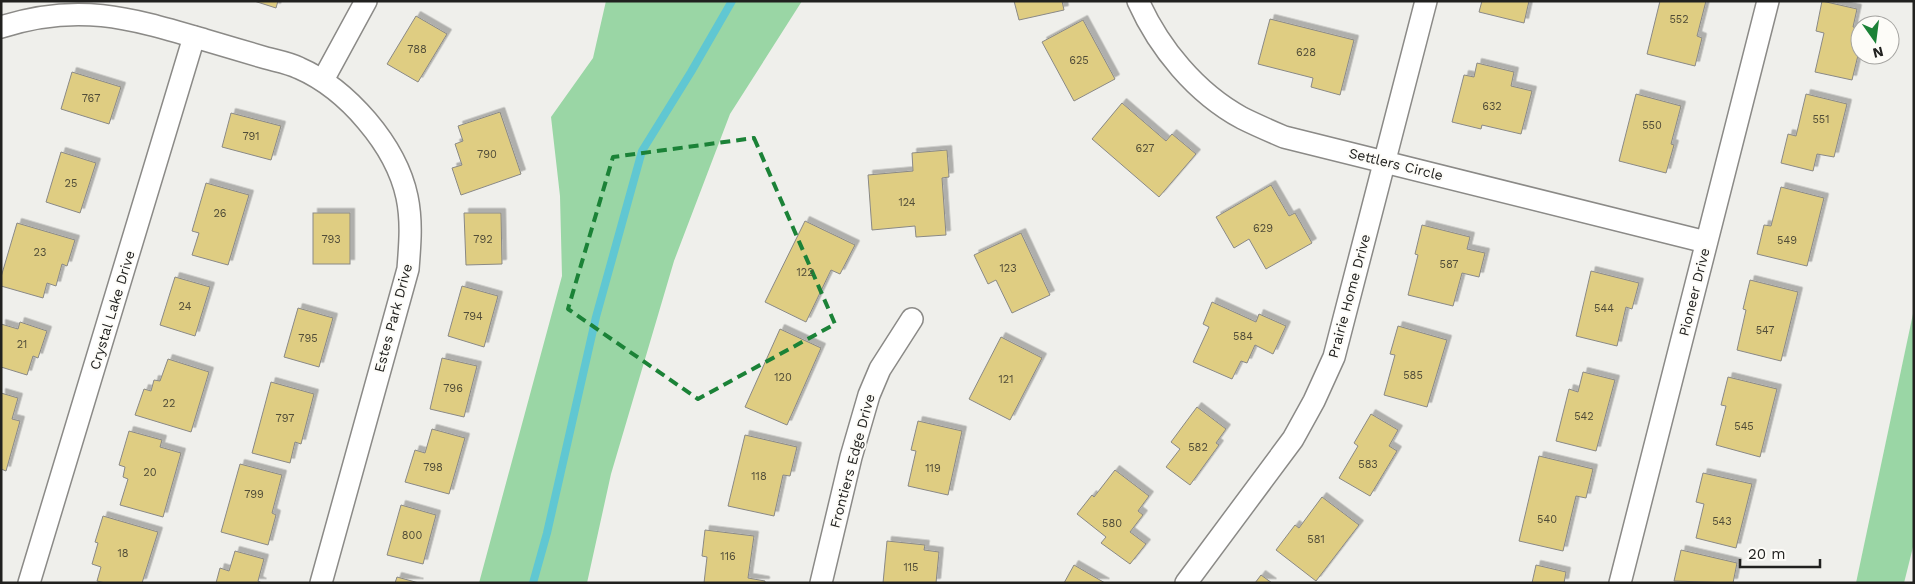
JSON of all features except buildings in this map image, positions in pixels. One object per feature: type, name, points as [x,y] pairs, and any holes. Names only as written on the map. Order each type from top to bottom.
[{"type":"street","points":[[323,80],[366,1]]},
{"type":"street","name":"Settlers Circle","points":[[1138,1],[1145,16],[1176,61],[1200,88],[1241,117],[1284,137],[1706,242]]},
{"type":"street","name":"Prairie Home Drive","points":[[1186,583],[1293,440],[1314,401],[1334,357],[1426,1]]},
{"type":"street","name":"Pioneer Drive","points":[[1620,583],[1768,1]]},
{"type":"street","name":"Estes Park Drive","points":[[1,27],[58,14],[98,14],[136,20],[298,67],[323,80],[349,102],[374,130],[393,158],[407,196],[411,233],[408,269],[321,583]]},
{"type":"street","name":"Crystal Lake Drive","points":[[29,583],[194,37]]},
{"type":"street","name":"Frontiers Edge Drive","points":[[821,583],[851,457],[869,395],[880,369],[912,319]]},
{"type":"highlighted area","points":[[754,138],[835,324],[698,399],[568,309],[613,157]]},
{"type":"green space","points":[[606,1],[802,1],[730,114],[674,261],[611,474],[587,583],[479,583],[562,276],[560,196],[551,117],[593,58]]},
{"type":"green space","points":[[1914,309],[1914,543],[1904,583],[1856,583]]},
{"type":"waterway","points":[[533,583],[547,533],[596,317],[642,151],[732,1]]}]
